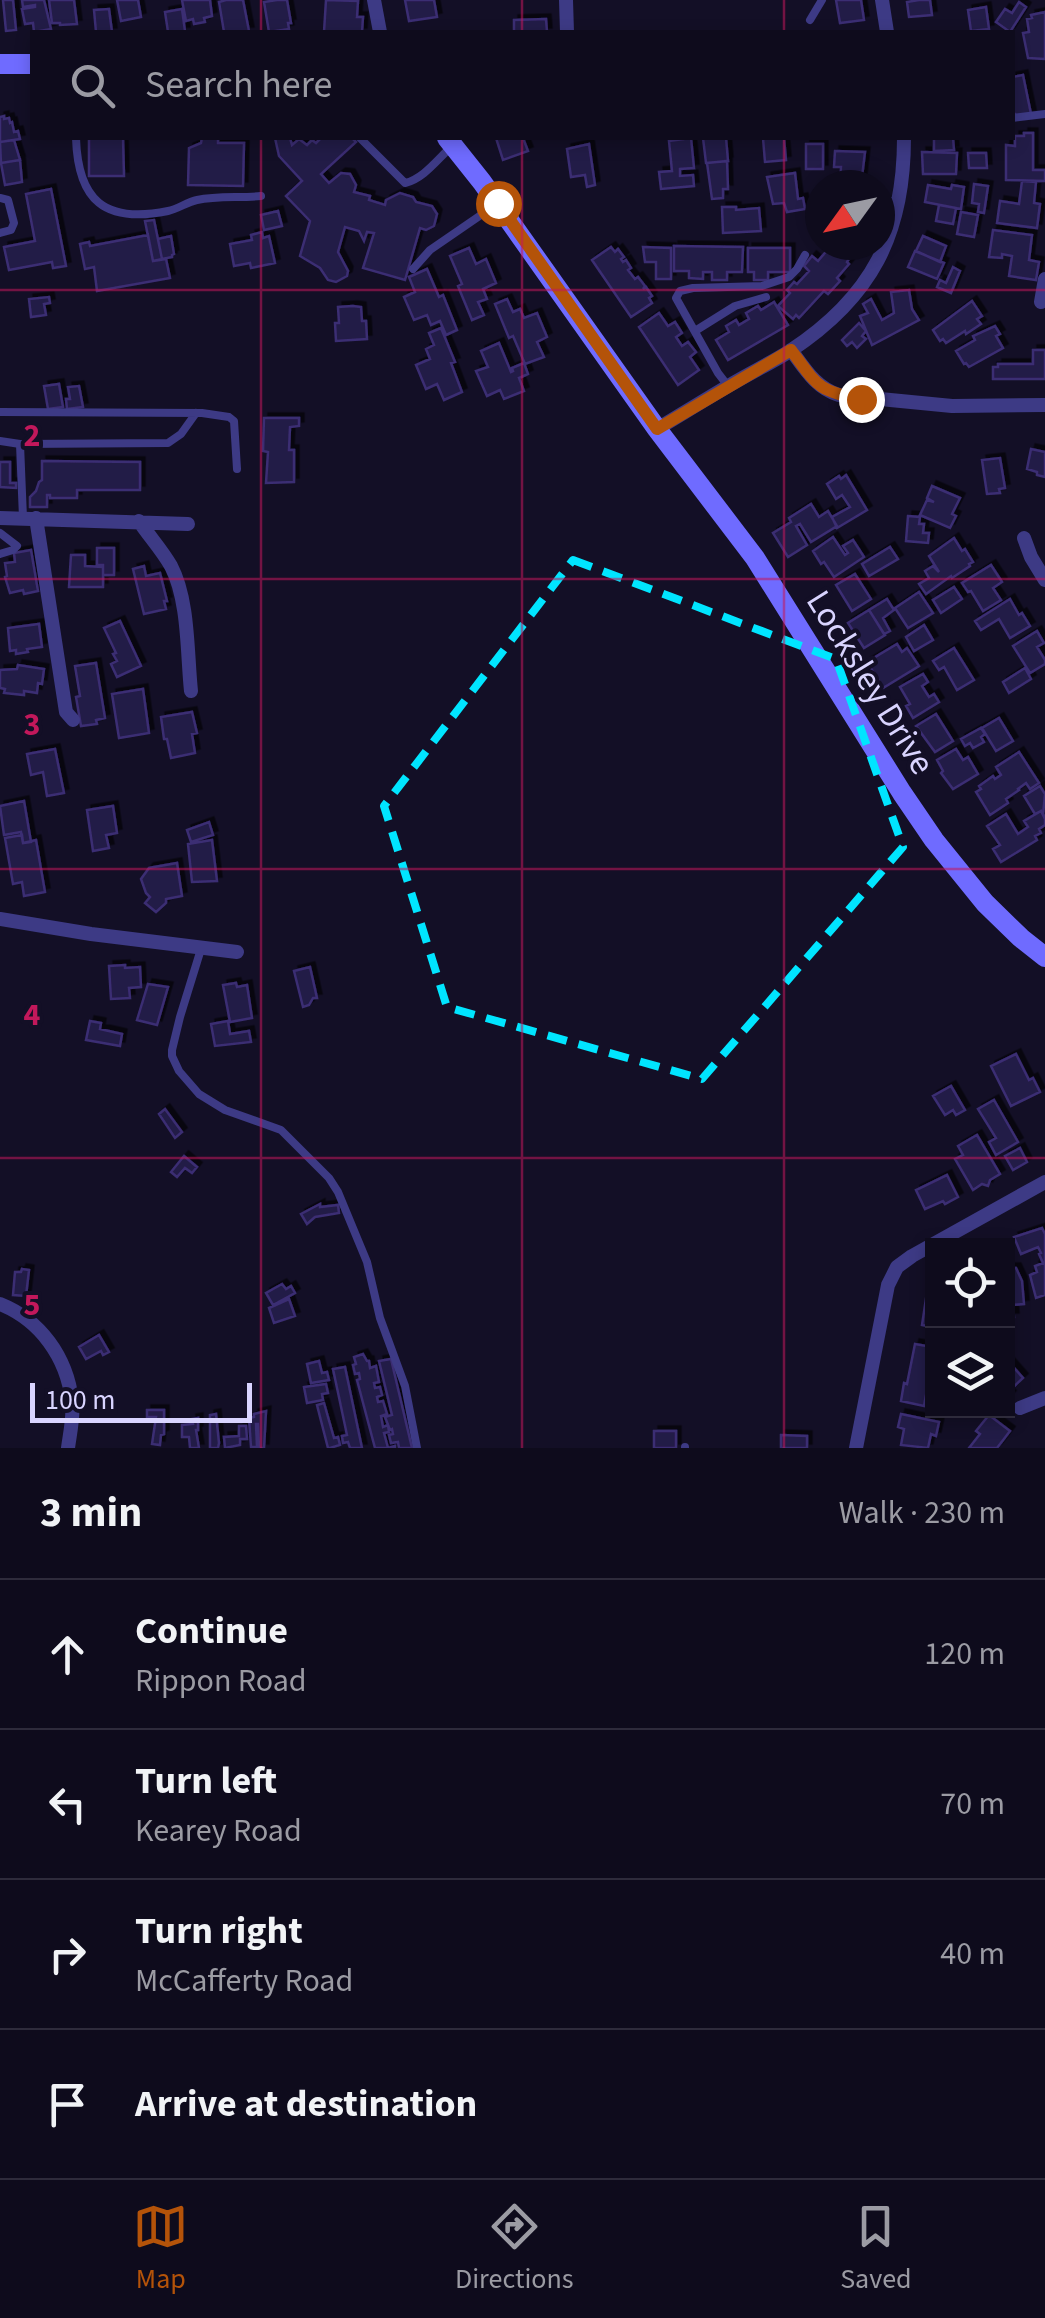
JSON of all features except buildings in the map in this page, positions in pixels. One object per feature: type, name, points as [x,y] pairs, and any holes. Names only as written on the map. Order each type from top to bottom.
[{"type":"street","points":[[374,0],[380,30]]},
{"type":"street","points":[[566,0],[567,30]]},
{"type":"street","points":[[882,0],[887,30]]},
{"type":"street","points":[[0,64],[30,64]]},
{"type":"street","points":[[657,429],[791,350],[835,316],[866,280],[889,238],[902,188],[904,140]]},
{"type":"street","name":"Locksley Drive","points":[[451,141],[657,429],[755,558],[934,840],[985,903],[1045,957]]},
{"type":"street","points":[[1040,302],[1045,279]]},
{"type":"street","points":[[791,350],[824,390],[839,395],[952,406],[1045,405]]},
{"type":"street","points":[[0,518],[188,524]]},
{"type":"street","points":[[29,518],[66,712],[74,720]]},
{"type":"street","points":[[139,521],[178,583],[191,691]]},
{"type":"street","points":[[1024,538],[1045,580]]},
{"type":"street","points":[[0,919],[237,952]]},
{"type":"street","points":[[856,1448],[884,1304],[897,1267],[1045,1182]]},
{"type":"street","points":[[0,1304],[37,1326],[60,1359],[72,1398],[68,1448]]},
{"type":"street","points":[[1020,1408],[1045,1398]]},
{"type":"lane","points":[[810,20],[822,0]]},
{"type":"lane","points":[[1015,118],[1045,114]]},
{"type":"lane","points":[[76,140],[85,188],[114,212],[162,212],[197,200],[261,196]]},
{"type":"lane","points":[[362,140],[405,183],[415,180],[451,141]]},
{"type":"lane","points":[[0,198],[8,200],[14,223],[13,228],[0,233]]},
{"type":"lane","points":[[413,269],[430,250],[498,203]]},
{"type":"lane","points":[[728,386],[676,298],[680,292],[693,288],[762,286],[789,276],[805,256]]},
{"type":"lane","points":[[694,331],[735,306],[766,297]]},
{"type":"lane","points":[[0,412],[196,413],[232,419],[237,468]]},
{"type":"lane","points":[[0,442],[168,443],[182,434],[196,413]]},
{"type":"lane","points":[[20,444],[29,518]]},
{"type":"lane","points":[[0,533],[17,546],[0,554]]},
{"type":"lane","points":[[201,949],[172,1056],[199,1094],[226,1110],[281,1130],[338,1192],[367,1262],[380,1318],[404,1386],[417,1448]]},
{"type":"highlighted area","points":[[573,560],[836,659],[903,847],[702,1079],[447,1007],[384,806]]},
{"type":"route","points":[[498,203],[657,429],[791,350],[824,390],[861,399]]}]
